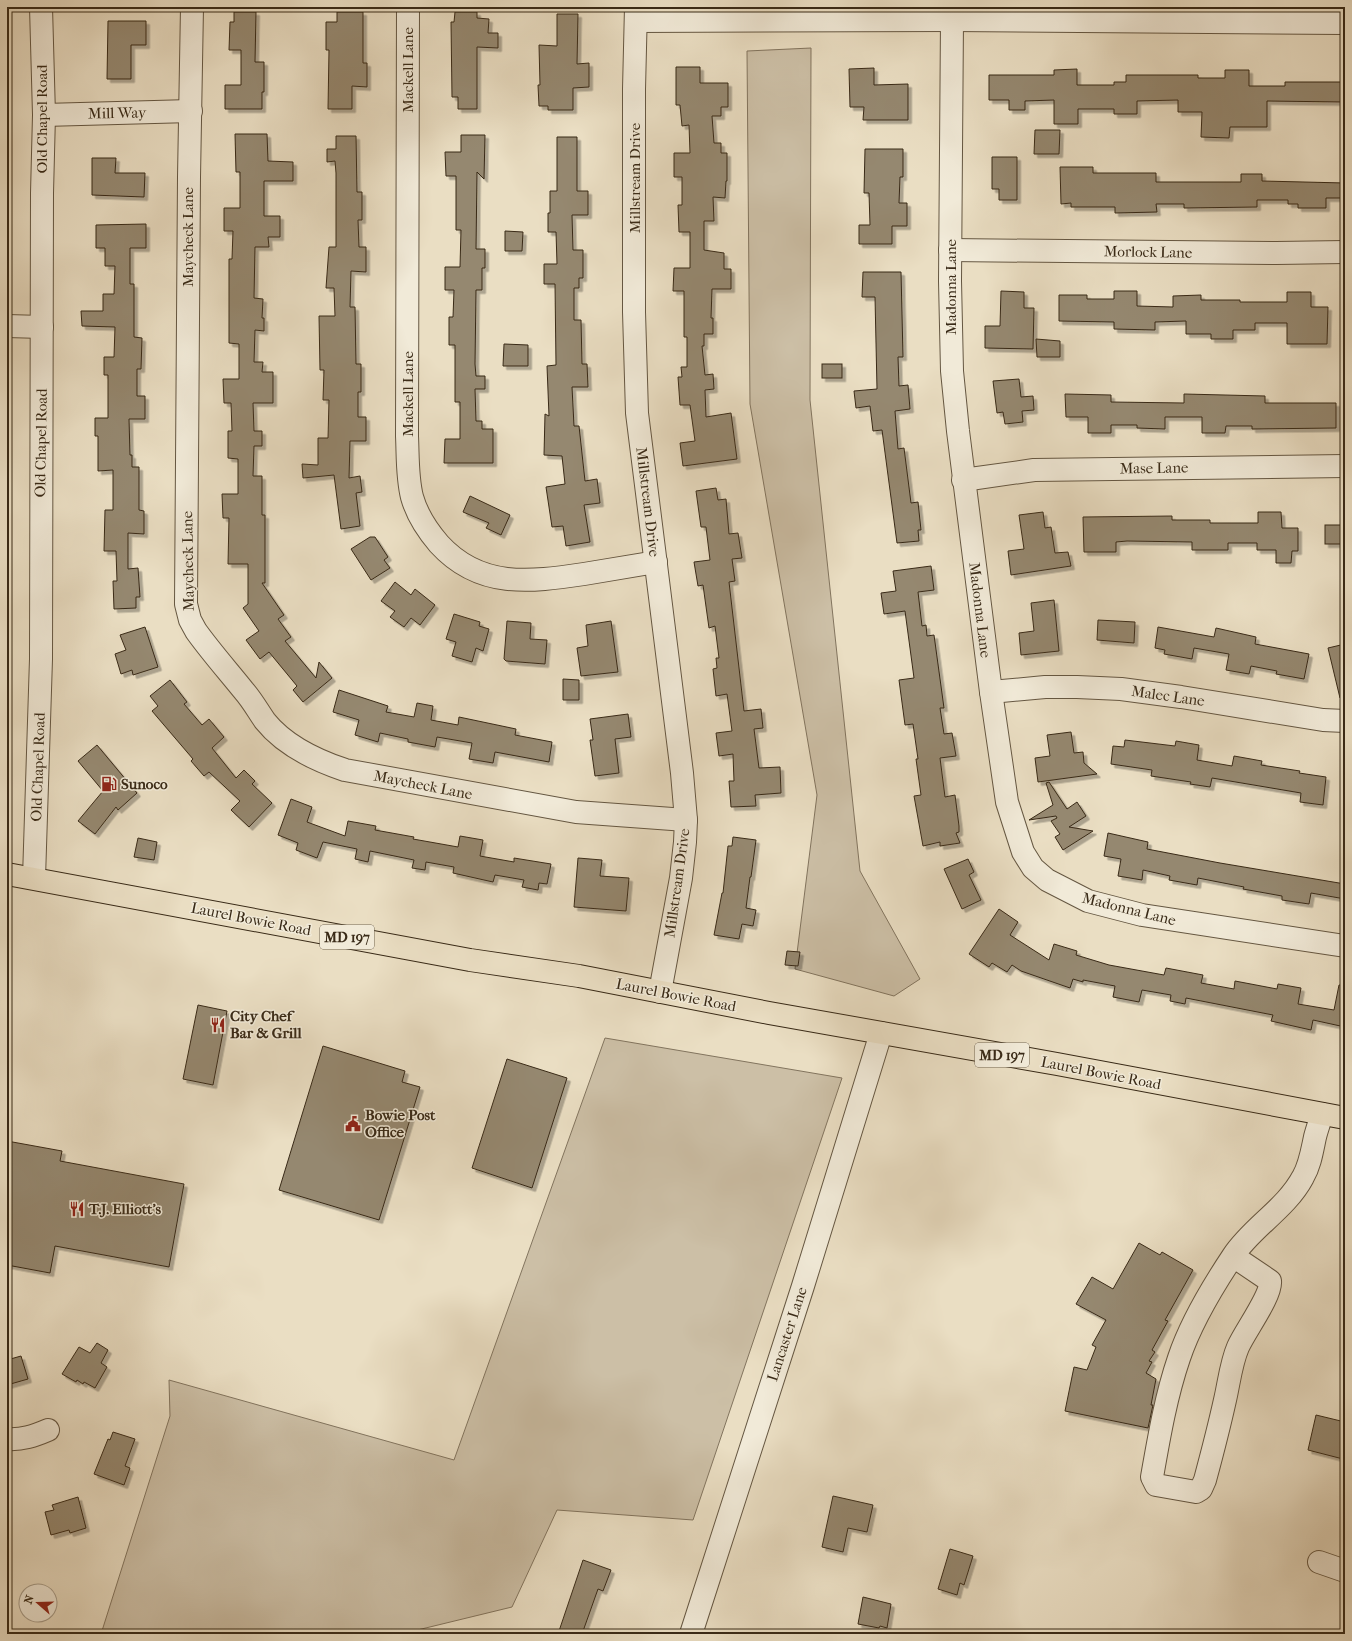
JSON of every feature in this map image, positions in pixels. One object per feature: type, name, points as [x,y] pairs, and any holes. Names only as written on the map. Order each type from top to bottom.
[{"type":"main road","name":"Laurel Bowie Road","points":[[7,874],[470,960],[579,976],[1345,1118]]},
{"type":"street","name":"Old Chapel Road","points":[[34,878],[40,710],[44,115],[41,7]]},
{"type":"street","name":"Maycheck Lane","points":[[192,7],[189,185],[186,604],[190,620],[196,631],[270,726],[290,744],[304,753],[330,765],[345,770],[536,806],[576,812],[686,820]]},
{"type":"street","name":"Mackell Lane","points":[[408,7],[407,436],[409,480],[412,498],[418,514],[432,536],[453,558],[477,572],[491,576],[519,581],[542,580],[656,562]]},
{"type":"street","name":"Millstream Drive","points":[[636,14],[634,90],[635,359],[637,413],[682,772],[686,820],[681,878],[660,992]]},
{"type":"street","points":[[636,14],[952,20],[1345,24]]},
{"type":"street","name":"Madonna Lane","points":[[952,20],[950,250],[950,328],[952,371],[964,480],[991,692],[1007,802],[1023,852],[1033,868],[1047,880],[1088,901],[1142,915],[1345,946]]},
{"type":"street","name":"Mill Way","points":[[44,115],[191,111]]},
{"type":"street","name":"Morlock Lane","points":[[950,250],[1276,253],[1345,252]]},
{"type":"street","points":[[7,326],[42,327]]},
{"type":"street","name":"Mase Lane","points":[[964,480],[1042,470],[1345,466]]},
{"type":"street","name":"Malec Lane","points":[[991,692],[1046,687],[1121,689],[1323,720],[1345,721]]},
{"type":"street","name":"Lancaster Lane","points":[[691,1634],[798,1301],[881,1033]]},
{"type":"street","points":[[1233,1256],[1270,1281],[1271,1286],[1237,1349],[1221,1418],[1205,1480],[1201,1489],[1196,1492],[1156,1484],[1152,1476],[1163,1421],[1179,1359],[1190,1329],[1233,1256],[1247,1237],[1268,1220],[1292,1193],[1303,1177],[1313,1150],[1315,1137],[1322,1114]]},
{"type":"street","points":[[7,1440],[35,1436],[48,1430]]},
{"type":"street","points":[[1319,1562],[1345,1571]]},
{"type":"shaded area","points":[[811,48],[810,400],[860,871],[920,979],[894,996],[795,969],[817,795],[750,404],[747,51]]},
{"type":"shaded area","points":[[605,1038],[842,1078],[693,1520],[557,1510],[512,1607],[401,1634],[101,1634],[170,1416],[169,1380],[454,1460]]},
{"type":"building","points":[[234,12],[256,12],[255,62],[264,62],[264,92],[262,92],[262,109],[225,109],[225,85],[241,85],[241,50],[229,50],[230,22],[234,22]]},
{"type":"building","points":[[337,12],[363,12],[363,63],[367,63],[367,87],[352,86],[352,109],[328,109],[329,50],[326,50],[326,22],[337,22]]},
{"type":"building","points":[[455,12],[477,12],[477,18],[489,19],[488,33],[498,33],[498,48],[477,47],[477,109],[458,109],[458,97],[452,97],[451,22],[454,22]]},
{"type":"building","points":[[557,14],[578,14],[577,64],[589,63],[589,87],[573,88],[573,110],[548,110],[548,106],[539,106],[539,45],[557,46]]},
{"type":"building","points":[[108,21],[146,21],[146,45],[131,45],[131,79],[107,79]]},
{"type":"building","points":[[676,67],[700,67],[700,83],[728,83],[728,107],[721,107],[721,116],[712,116],[714,143],[721,143],[721,153],[727,153],[727,181],[725,198],[713,197],[714,221],[704,221],[704,250],[724,253],[724,269],[731,269],[731,289],[712,289],[711,318],[713,318],[713,334],[704,334],[704,346],[702,346],[705,375],[713,374],[714,389],[705,390],[706,417],[731,413],[737,459],[683,466],[680,443],[695,441],[690,405],[680,405],[678,377],[682,377],[681,367],[687,367],[687,337],[684,337],[684,291],[673,291],[674,268],[690,268],[690,232],[679,232],[678,205],[682,205],[682,177],[674,177],[674,153],[690,153],[689,125],[682,126],[680,105],[676,105]]},
{"type":"building","points":[[874,68],[874,85],[908,84],[908,120],[863,120],[864,107],[850,107],[849,69]]},
{"type":"building","points":[[1077,69],[1077,85],[1114,85],[1114,82],[1126,82],[1126,75],[1198,75],[1198,78],[1225,78],[1225,70],[1249,70],[1249,86],[1285,86],[1285,82],[1345,82],[1345,102],[1267,101],[1267,127],[1230,127],[1229,138],[1201,137],[1202,112],[1178,112],[1178,100],[1137,101],[1137,114],[1114,114],[1114,109],[1078,109],[1078,124],[1054,124],[1054,100],[1025,101],[1025,110],[1009,110],[1009,100],[989,100],[989,75],[1054,75],[1054,70]]},
{"type":"building","points":[[1035,130],[1060,130],[1059,154],[1034,154]]},
{"type":"building","points":[[235,134],[267,134],[268,161],[293,162],[293,181],[264,181],[264,216],[280,216],[280,237],[268,237],[269,247],[255,247],[254,298],[263,299],[262,318],[264,318],[264,331],[255,330],[254,362],[263,362],[262,372],[273,372],[273,403],[253,403],[254,431],[262,431],[262,446],[254,446],[253,476],[262,476],[262,515],[265,515],[265,583],[262,583],[284,615],[278,619],[291,637],[285,641],[316,678],[319,662],[332,678],[303,702],[293,690],[297,686],[269,652],[260,659],[246,640],[259,631],[243,608],[248,604],[248,564],[228,564],[229,518],[223,518],[222,494],[238,494],[238,459],[228,458],[228,431],[232,431],[231,403],[224,403],[223,379],[239,379],[239,344],[229,343],[229,259],[232,259],[233,231],[224,231],[224,208],[240,208],[240,172],[236,172]]},
{"type":"building","points":[[461,135],[485,135],[484,179],[477,172],[476,249],[485,249],[485,268],[482,268],[482,290],[476,290],[475,364],[476,376],[485,376],[485,389],[475,389],[476,421],[482,421],[482,429],[493,429],[493,463],[444,463],[445,439],[460,439],[460,402],[455,402],[455,345],[449,345],[449,317],[453,317],[454,290],[445,290],[445,267],[460,267],[461,230],[456,230],[456,176],[446,176],[445,152],[461,152]]},
{"type":"building","points":[[336,136],[356,136],[357,192],[362,192],[362,220],[358,220],[359,247],[366,247],[366,272],[351,271],[350,307],[355,307],[356,364],[361,364],[361,392],[358,392],[358,417],[366,417],[366,441],[350,441],[349,478],[360,476],[362,492],[356,493],[360,526],[341,529],[334,475],[303,478],[302,464],[318,465],[318,438],[328,438],[329,400],[323,400],[324,370],[320,370],[319,316],[335,316],[334,288],[326,288],[329,247],[336,247],[335,161],[327,162],[327,149],[336,149]]},
{"type":"building","points":[[557,137],[577,137],[577,191],[588,191],[588,215],[572,215],[573,250],[583,250],[583,278],[579,278],[579,288],[574,288],[574,320],[581,320],[582,364],[587,364],[588,387],[572,387],[574,426],[579,426],[585,481],[597,479],[600,503],[584,505],[590,542],[566,546],[563,526],[552,527],[546,487],[565,484],[562,456],[544,455],[545,414],[549,416],[547,366],[556,365],[555,284],[544,284],[544,264],[557,264],[556,232],[548,232],[548,213],[550,213],[550,191],[557,191]]},
{"type":"building","points":[[865,149],[903,149],[903,177],[900,177],[899,203],[907,203],[907,226],[892,226],[892,244],[859,244],[859,225],[870,225],[869,193],[864,193]]},
{"type":"building","points":[[992,157],[1017,157],[1017,200],[999,200],[999,189],[992,189]]},
{"type":"building","points":[[92,158],[116,158],[115,173],[145,173],[144,197],[92,195]]},
{"type":"building","points":[[1060,167],[1093,167],[1093,173],[1156,173],[1156,182],[1241,182],[1241,174],[1262,174],[1262,181],[1345,183],[1345,198],[1326,198],[1326,208],[1298,208],[1298,204],[1288,204],[1288,200],[1257,200],[1257,207],[1184,208],[1184,204],[1156,204],[1157,212],[1115,213],[1115,207],[1071,207],[1071,203],[1061,204]]},
{"type":"building","points":[[146,224],[146,248],[130,248],[130,284],[134,284],[134,337],[142,338],[141,369],[137,369],[137,396],[145,396],[145,419],[129,419],[130,455],[132,455],[132,467],[139,467],[139,510],[144,511],[144,534],[128,533],[128,569],[138,568],[140,597],[136,597],[136,608],[114,609],[113,581],[117,581],[116,551],[104,551],[105,510],[113,510],[113,470],[98,471],[98,436],[95,436],[95,418],[108,418],[108,375],[104,375],[104,357],[114,357],[115,327],[82,326],[81,311],[103,311],[103,294],[114,294],[115,266],[105,266],[105,248],[96,248],[96,225]]},
{"type":"building","points":[[505,231],[523,232],[522,251],[505,251]]},
{"type":"building","points":[[863,272],[901,272],[903,357],[898,357],[899,386],[908,385],[910,409],[895,411],[898,449],[904,448],[911,503],[918,502],[921,530],[918,530],[919,541],[897,543],[882,430],[873,431],[870,406],[856,408],[854,391],[877,389],[875,297],[862,297]]},
{"type":"building","points":[[1001,291],[1024,292],[1024,308],[1034,308],[1033,349],[985,348],[985,326],[1000,326]]},
{"type":"building","points":[[1114,291],[1137,291],[1137,306],[1173,307],[1173,296],[1201,295],[1201,300],[1287,302],[1287,292],[1311,292],[1311,307],[1328,307],[1327,344],[1287,344],[1287,323],[1255,323],[1255,330],[1233,330],[1233,339],[1211,339],[1211,334],[1186,334],[1186,321],[1155,322],[1155,330],[1114,329],[1114,322],[1059,321],[1059,295],[1087,295],[1087,299],[1114,299]]},
{"type":"building","points":[[1036,339],[1060,341],[1060,357],[1037,357]]},
{"type":"building","points":[[504,344],[528,345],[528,366],[503,366]]},
{"type":"building","points":[[822,364],[842,364],[842,378],[822,378]]},
{"type":"building","points":[[1019,379],[1021,397],[1033,396],[1034,410],[1022,411],[1023,422],[1005,424],[1003,412],[997,413],[993,381]]},
{"type":"building","points":[[1065,394],[1111,395],[1111,402],[1184,403],[1184,394],[1265,396],[1265,403],[1336,403],[1336,428],[1252,429],[1252,426],[1226,426],[1225,433],[1202,433],[1202,417],[1165,417],[1165,429],[1137,428],[1137,425],[1111,425],[1111,433],[1088,433],[1088,417],[1066,417]]},
{"type":"building","points":[[716,488],[718,500],[726,499],[729,534],[738,533],[742,558],[732,559],[735,581],[729,582],[744,711],[761,709],[763,728],[754,729],[759,768],[780,767],[781,793],[755,795],[756,806],[731,807],[729,781],[734,781],[733,754],[719,756],[716,733],[732,731],[727,694],[716,696],[713,669],[717,668],[716,658],[719,658],[715,626],[709,628],[703,585],[698,586],[694,562],[710,560],[706,527],[701,527],[696,491]]},
{"type":"building","points":[[470,496],[510,515],[501,535],[486,528],[489,523],[463,512]]},
{"type":"building","points":[[1043,512],[1045,528],[1051,527],[1055,553],[1068,552],[1071,566],[1011,575],[1008,551],[1024,549],[1019,515]]},
{"type":"building","points":[[1258,512],[1281,512],[1282,528],[1298,528],[1298,551],[1292,551],[1291,563],[1276,563],[1276,550],[1257,550],[1257,543],[1228,543],[1228,550],[1192,550],[1192,542],[1127,541],[1116,542],[1116,552],[1084,552],[1083,517],[1172,516],[1172,520],[1210,520],[1210,523],[1258,523]]},
{"type":"building","points":[[1325,525],[1345,525],[1345,544],[1325,544]]},
{"type":"building","points":[[370,537],[375,537],[388,557],[384,560],[390,568],[371,580],[351,549]]},
{"type":"building","points":[[931,566],[934,590],[918,592],[922,626],[926,625],[927,636],[934,635],[944,708],[940,708],[944,734],[952,733],[956,756],[940,758],[945,797],[955,795],[959,826],[959,832],[956,833],[960,843],[940,846],[940,842],[923,846],[914,796],[921,795],[916,759],[918,759],[913,724],[905,725],[899,680],[914,678],[905,611],[884,614],[881,593],[896,591],[893,571]]},
{"type":"building","points":[[395,582],[411,595],[415,589],[435,605],[420,625],[411,618],[404,627],[390,617],[395,611],[381,601]]},
{"type":"building","points":[[1054,600],[1059,651],[1021,655],[1019,633],[1034,631],[1031,603]]},
{"type":"building","points":[[454,614],[480,622],[479,626],[489,629],[483,651],[476,648],[472,662],[452,656],[456,642],[446,639]]},
{"type":"building","points":[[1098,620],[1135,622],[1134,643],[1097,640]]},
{"type":"building","points":[[507,621],[531,623],[530,639],[547,640],[545,664],[506,661],[504,659]]},
{"type":"building","points":[[611,621],[618,672],[581,676],[577,648],[588,646],[586,625]]},
{"type":"building","points":[[145,627],[158,667],[133,675],[132,670],[121,674],[115,654],[126,650],[120,635]]},
{"type":"building","points":[[1158,627],[1214,637],[1216,628],[1256,637],[1255,644],[1309,654],[1304,679],[1276,674],[1277,671],[1251,666],[1249,674],[1226,670],[1229,654],[1194,648],[1192,659],[1164,654],[1165,650],[1155,648]]},
{"type":"building","points":[[1345,644],[1345,697],[1340,698],[1328,648]]},
{"type":"building","points":[[563,679],[579,680],[579,700],[563,700]]},
{"type":"building","points":[[170,680],[187,702],[184,704],[202,725],[209,719],[224,737],[212,748],[236,778],[244,770],[255,781],[252,784],[272,803],[249,827],[231,810],[240,801],[209,772],[204,776],[191,761],[193,759],[152,711],[158,706],[150,696]]},
{"type":"building","points":[[339,690],[388,706],[386,712],[414,717],[417,703],[433,706],[431,720],[458,725],[459,717],[516,729],[515,735],[552,742],[549,762],[495,752],[493,763],[469,759],[472,743],[437,737],[435,747],[408,742],[408,739],[380,733],[378,742],[355,735],[359,720],[333,712]]},
{"type":"building","points":[[628,714],[631,737],[615,739],[619,773],[595,776],[590,740],[593,740],[590,719]]},
{"type":"building","points":[[1071,732],[1074,753],[1083,752],[1084,763],[1097,774],[1038,782],[1035,758],[1050,756],[1047,735]]},
{"type":"building","points":[[1125,740],[1175,746],[1176,741],[1199,745],[1197,760],[1232,766],[1234,756],[1262,761],[1261,765],[1326,777],[1323,805],[1300,802],[1301,793],[1212,778],[1210,787],[1190,784],[1191,782],[1151,776],[1152,770],[1111,764],[1113,746],[1124,747]]},
{"type":"building","points":[[97,745],[137,793],[118,810],[116,807],[95,834],[78,821],[103,791],[78,761]]},
{"type":"building","points":[[1049,782],[1067,809],[1077,802],[1086,816],[1069,827],[1093,831],[1063,850],[1055,837],[1060,834],[1051,821],[1057,818],[1056,816],[1029,820],[1053,805],[1046,783]]},
{"type":"building","points":[[291,799],[312,807],[307,822],[345,836],[348,821],[376,826],[375,830],[414,837],[413,839],[458,847],[460,836],[483,840],[480,856],[514,862],[514,858],[551,864],[547,884],[539,883],[538,890],[522,887],[524,880],[495,875],[493,882],[453,873],[454,867],[426,862],[425,870],[412,868],[414,860],[370,851],[368,862],[355,859],[357,849],[323,842],[317,858],[296,850],[298,843],[278,835]]},
{"type":"building","points":[[1108,833],[1148,842],[1147,849],[1345,884],[1345,899],[1311,893],[1309,904],[1282,900],[1282,896],[1243,889],[1244,887],[1198,878],[1197,885],[1169,880],[1170,876],[1143,870],[1142,880],[1118,876],[1121,859],[1104,856]]},
{"type":"building","points":[[733,837],[756,840],[746,908],[756,910],[753,926],[742,924],[739,939],[714,935],[723,893],[728,846],[732,846]]},
{"type":"building","points":[[138,838],[157,842],[154,860],[134,857]]},
{"type":"building","points":[[578,858],[602,860],[600,876],[629,878],[626,911],[574,907]]},
{"type":"building","points":[[968,859],[974,872],[969,875],[981,900],[962,909],[944,869]]},
{"type":"building","points":[[999,909],[1018,922],[1010,935],[1049,960],[1054,944],[1077,951],[1076,955],[1109,965],[1164,975],[1166,968],[1203,975],[1201,983],[1234,989],[1235,981],[1277,989],[1278,984],[1301,988],[1298,1004],[1334,1010],[1339,985],[1345,985],[1345,1027],[1313,1020],[1311,1030],[1271,1021],[1273,1015],[1186,998],[1185,1004],[1170,1001],[1171,995],[1142,990],[1139,1002],[1113,997],[1115,986],[1083,980],[1083,982],[1073,979],[1070,988],[1021,971],[1012,965],[1007,972],[992,963],[989,967],[969,954]]},
{"type":"building","points":[[787,951],[800,952],[798,966],[785,965]]},
{"type":"building","points":[[198,1005],[227,1011],[213,1085],[183,1079]]},
{"type":"building","points":[[323,1046],[405,1071],[402,1082],[420,1087],[379,1220],[279,1190]]},
{"type":"building","points":[[507,1059],[567,1078],[532,1188],[472,1168]]},
{"type":"building","points":[[7,1141],[62,1151],[60,1161],[184,1184],[169,1267],[55,1246],[50,1273],[7,1265]]},
{"type":"building","points":[[1139,1243],[1160,1255],[1162,1252],[1193,1270],[1165,1320],[1168,1321],[1152,1350],[1155,1352],[1149,1361],[1152,1362],[1146,1373],[1156,1379],[1151,1405],[1153,1405],[1148,1428],[1065,1411],[1074,1367],[1087,1370],[1096,1347],[1092,1345],[1106,1320],[1076,1304],[1092,1277],[1113,1289]]},
{"type":"building","points":[[97,1343],[108,1350],[101,1363],[107,1367],[95,1388],[84,1382],[83,1384],[77,1380],[76,1382],[62,1374],[79,1347],[90,1353]]},
{"type":"building","points":[[21,1356],[28,1379],[7,1385],[7,1360]]},
{"type":"building","points":[[1316,1415],[1345,1422],[1345,1449],[1343,1459],[1308,1450]]},
{"type":"building","points":[[113,1432],[135,1439],[125,1466],[130,1468],[124,1485],[94,1474],[108,1439],[110,1440]]},
{"type":"building","points":[[833,1496],[873,1505],[867,1532],[848,1528],[843,1552],[822,1547]]},
{"type":"building","points":[[78,1497],[86,1528],[70,1533],[69,1530],[51,1535],[45,1512],[54,1510],[52,1505]]},
{"type":"building","points":[[950,1549],[973,1556],[964,1585],[960,1583],[957,1595],[938,1589]]},
{"type":"building","points":[[583,1560],[611,1570],[603,1591],[598,1589],[582,1634],[567,1634],[559,1631]]},
{"type":"building","points":[[863,1597],[891,1604],[887,1628],[858,1624]]},
{"type":"place","name":"Sunoco","points":[[109,784]]},
{"type":"place","name":"City Chef Bar & Grill","points":[[218,1025]]},
{"type":"place","name":"Bowie Post Office","points":[[353,1124]]},
{"type":"place","name":"T.J. Elliott's","points":[[77,1209]]}]
